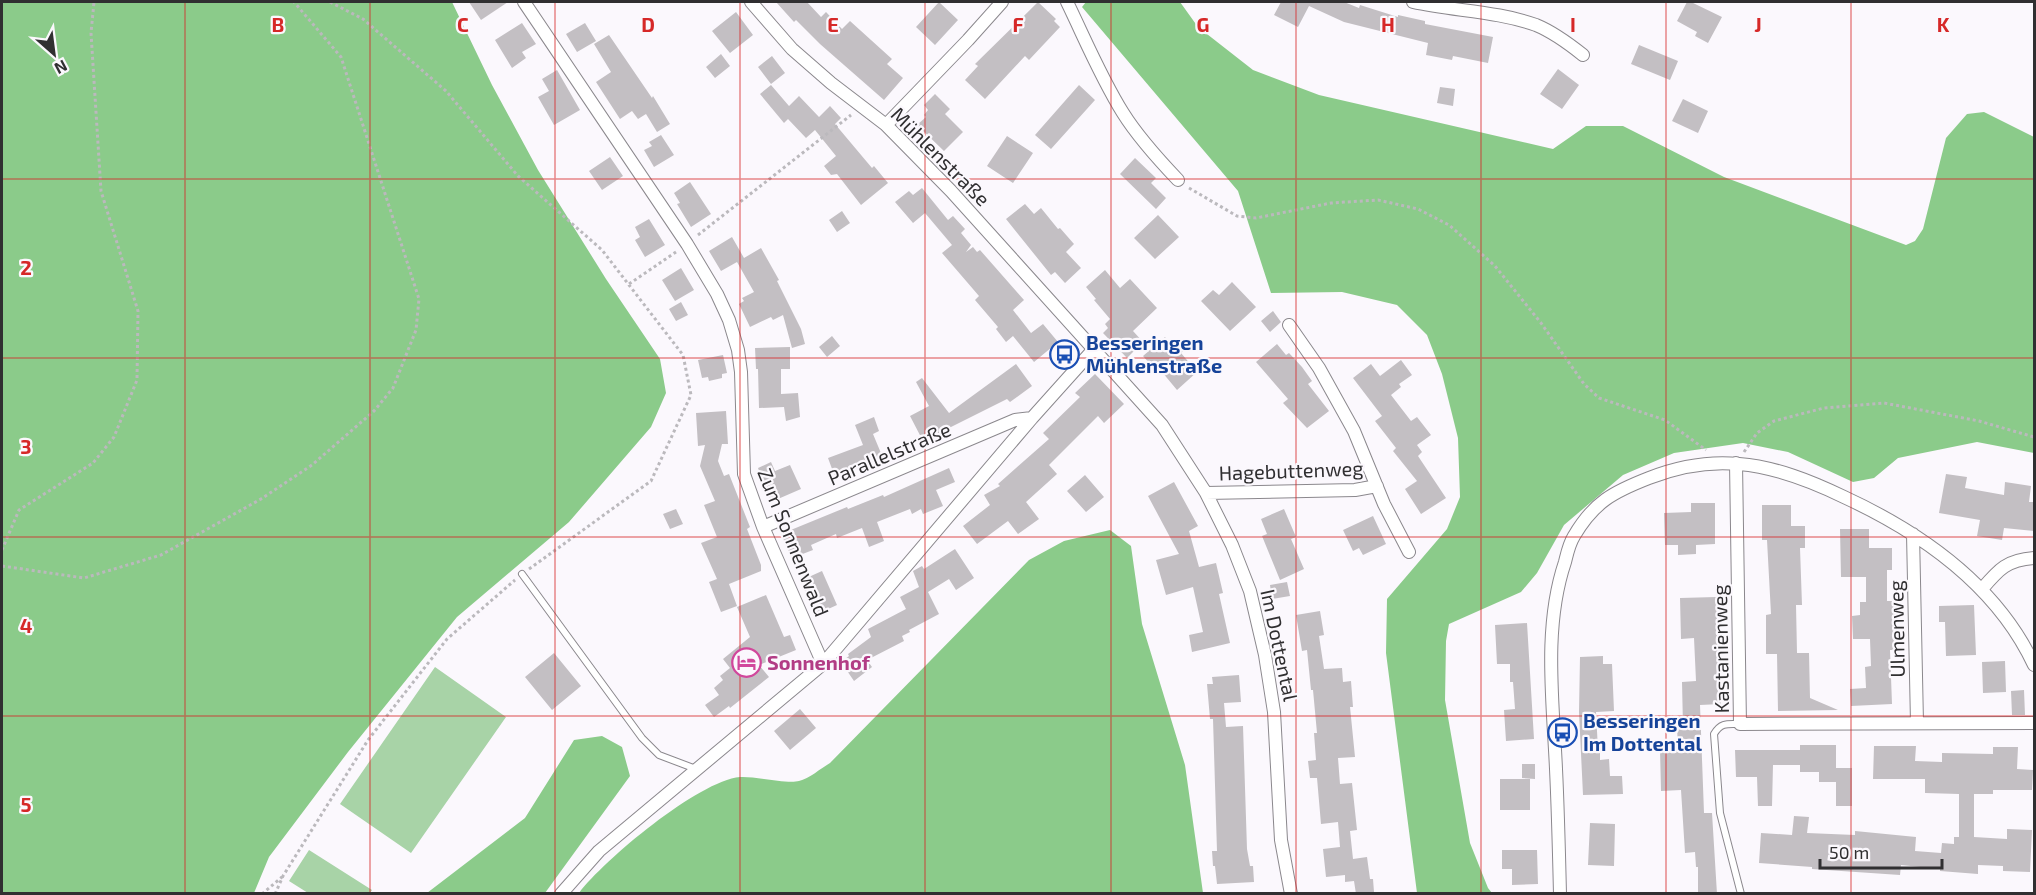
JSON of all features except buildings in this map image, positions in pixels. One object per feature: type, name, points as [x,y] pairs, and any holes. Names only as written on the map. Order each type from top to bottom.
[{"type":"street","name":"Zum Sonnenwald","points":[[524,2],[687,244],[717,294],[729,320],[738,350],[743,401],[744,474],[763,527],[823,664]]},
{"type":"street","name":"Mühlenstraße","points":[[751,2],[792,49],[886,125],[951,191],[1162,425]]},
{"type":"street","points":[[886,125],[1002,2]]},
{"type":"street","points":[[1067,2],[1104,79],[1123,112],[1160,162],[1178,180]]},
{"type":"street","points":[[1413,2],[1509,17],[1537,26],[1561,38],[1583,55]]},
{"type":"street","name":"Hagebuttenweg","points":[[1289,325],[1319,368],[1354,430],[1377,486],[1409,552]]},
{"type":"street","points":[[561,894],[598,851],[823,664],[1032,418],[1093,350]]},
{"type":"street","name":"Parallelstraße","points":[[763,527],[1015,420],[1032,418]]},
{"type":"street","name":"Im Dottental","points":[[1162,425],[1206,493],[1232,545],[1250,591],[1265,655],[1274,712],[1281,840],[1290,894]]},
{"type":"street","points":[[1560,894],[1552,644],[1554,602],[1573,538],[1594,507],[1612,495],[1671,469],[1700,464],[1760,466],[1796,476],[1882,514],[1953,563],[1982,589],[2009,622],[2028,650],[2034,665]]},
{"type":"street","name":"Kastanienweg","points":[[1730,464],[1740,724]]},
{"type":"street","name":"Hagebuttenweg","points":[[1206,493],[1354,490],[1377,486]]},
{"type":"street","name":"Ulmenweg","points":[[1913,534],[1917,723]]},
{"type":"street","points":[[1982,589],[1998,570],[2013,561],[2034,558]]},
{"type":"street","points":[[1740,724],[2034,723]]},
{"type":"lane","points":[[522,574],[642,738],[659,755],[697,770]]},
{"type":"lane","name":"Kastanienweg","points":[[1740,724],[1724,724],[1718,727],[1714,734],[1720,813],[1741,894]]},
{"type":"path","points":[[2,550],[19,510],[93,463],[114,437],[137,380],[138,311],[101,190],[91,33],[94,2]]},
{"type":"path","points":[[2,566],[84,578],[161,555],[261,499],[312,465],[374,411],[393,388],[416,330],[419,299],[341,57],[294,2]]},
{"type":"path","points":[[275,894],[283,876],[368,740],[447,639],[522,574],[651,481],[691,394],[683,355],[602,250],[518,176],[446,91],[363,19],[330,2]]},
{"type":"path","points":[[629,284],[687,244],[861,107]]},
{"type":"path","points":[[1178,180],[1237,216],[1256,218],[1331,203],[1378,200],[1418,209],[1449,225],[1495,266],[1541,323],[1584,384],[1599,398],[1665,420],[1730,464],[1757,433],[1774,421],[1824,408],[1854,405],[1884,403],[1979,421],[2034,437]]},
{"type":"path","points":[[262,894],[283,876]]},
{"type":"green space","points":[[2,2],[452,2],[492,85],[538,170],[606,279],[660,359],[666,393],[651,427],[569,522],[457,617],[348,752],[269,857],[254,893],[2,893]]},
{"type":"green space","points":[[1086,2],[1180,2],[1198,27],[1253,70],[1319,95],[1553,149],[1586,126],[1623,126],[1724,177],[1906,245],[1915,241],[1923,229],[1946,138],[1967,114],[1984,112],[2034,137],[2034,453],[1977,442],[1898,458],[1874,478],[1853,482],[1788,452],[1743,443],[1674,453],[1623,475],[1564,525],[1537,573],[1521,592],[1449,624],[1446,641],[1445,700],[1470,843],[1492,893],[1417,893],[1386,653],[1387,599],[1447,529],[1460,497],[1458,438],[1442,374],[1427,335],[1397,305],[1342,292],[1271,293],[1238,191],[1082,7]]},
{"type":"green space","points":[[1110,530],[1131,546],[1142,624],[1185,765],[1203,893],[579,893],[630,843],[653,824],[701,792],[740,777],[786,782],[799,781],[811,776],[830,763],[1029,560],[1064,541]]},
{"type":"green space","points":[[435,667],[506,717],[411,853],[340,804]]},
{"type":"green space","points":[[602,736],[622,747],[630,776],[545,893],[427,893],[525,818],[574,740]]},
{"type":"green space","points":[[309,850],[372,890],[370,893],[308,893],[289,881]]},
{"type":"place","name":"Besseringen Mühlenstraße","points":[[1065,354]]},
{"type":"place","name":"Sonnenhof","points":[[746,662]]},
{"type":"place","name":"Besseringen Im Dottental","points":[[1562,732]]}]
